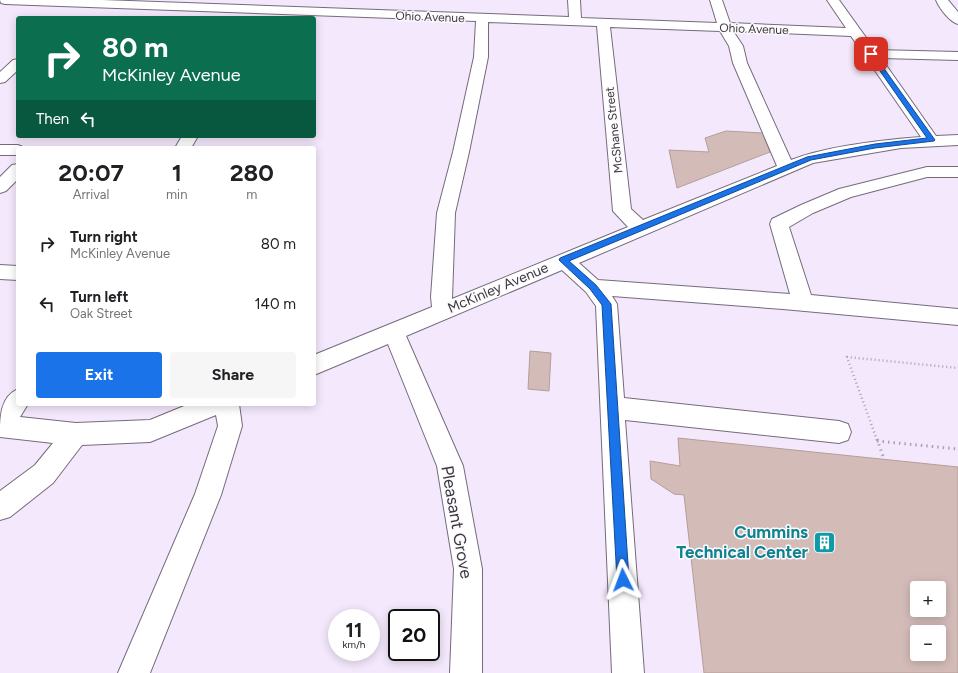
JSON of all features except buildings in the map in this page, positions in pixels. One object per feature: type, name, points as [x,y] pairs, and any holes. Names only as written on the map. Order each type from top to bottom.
[{"type":"street","name":"Ohio Avenue","points":[[5,0],[51,1],[270,14],[365,14],[434,11],[482,19],[856,32]]},
{"type":"street","points":[[270,14],[280,0]]},
{"type":"street","points":[[365,14],[369,0]]},
{"type":"street","points":[[574,0],[575,22]]},
{"type":"street","points":[[716,0],[725,28],[736,46],[740,63],[786,168]]},
{"type":"street","points":[[833,0],[931,140]]},
{"type":"street","points":[[942,0],[958,20]]},
{"type":"street","points":[[77,13],[88,3]]},
{"type":"street","points":[[444,312],[441,297],[446,213],[461,152],[481,57],[482,19]]},
{"type":"street","name":"McShane Street","points":[[604,24],[622,211],[641,229]]},
{"type":"street","points":[[871,54],[958,56]]},
{"type":"street","points":[[0,78],[12,68]]},
{"type":"street","name":"McKinley Avenue","points":[[316,364],[444,312],[563,260],[809,159],[875,146],[931,140],[958,140]]},
{"type":"street","points":[[0,150],[16,150]]},
{"type":"street","points":[[0,187],[16,171]]},
{"type":"street","points":[[803,303],[779,224],[807,209],[845,193],[927,172],[958,172]]},
{"type":"street","points":[[563,260],[593,287],[606,304],[628,673]]},
{"type":"street","points":[[0,272],[16,274]]},
{"type":"street","points":[[593,287],[803,303],[958,318]]},
{"type":"street","name":"Pleasant Grove","points":[[394,333],[450,466],[468,569],[466,673]]},
{"type":"street","points":[[16,402],[0,426],[76,434],[150,431],[212,406]]},
{"type":"street","points":[[134,673],[208,495],[230,426],[227,406]]},
{"type":"street","points":[[613,408],[839,432]]},
{"type":"street","points":[[0,508],[44,474],[76,434]]},
{"type":"path","points":[[884,459],[847,357],[958,368]]},
{"type":"path","points":[[877,441],[958,449]]},
{"type":"place","name":"Cummins Technical Center","points":[[824,542]]},
{"type":"route","points":[[623,580],[606,304],[593,287],[563,260],[809,159],[875,146],[931,140],[871,54]]}]
